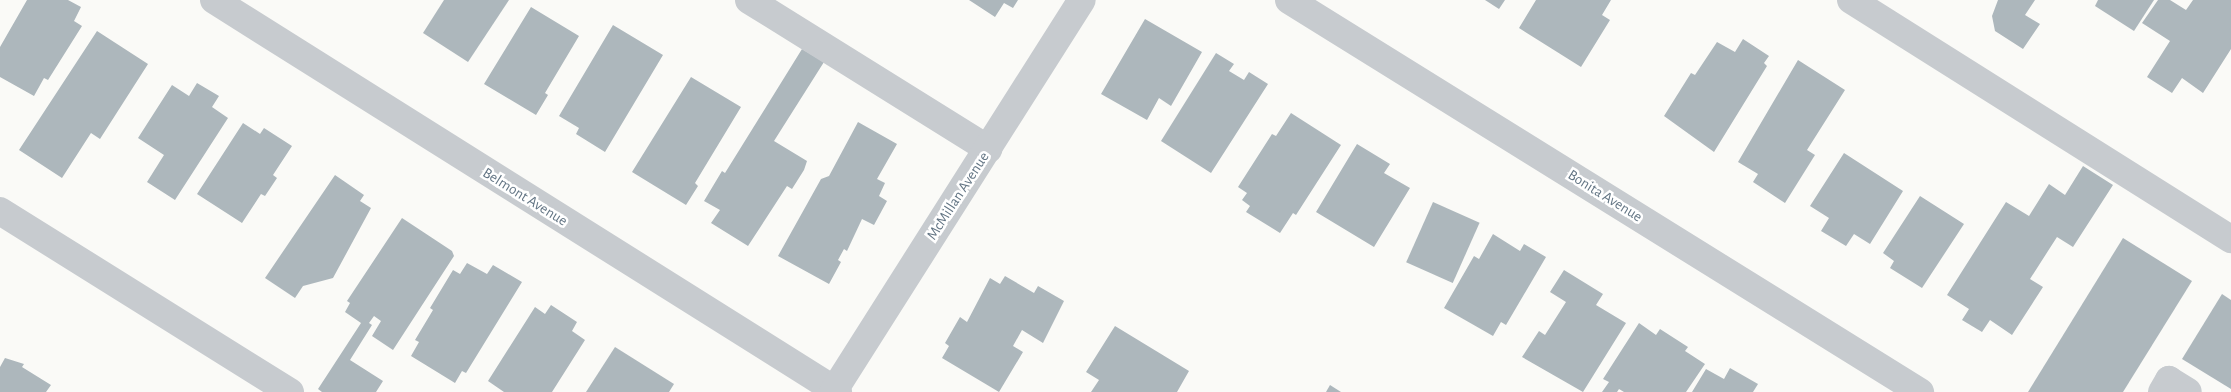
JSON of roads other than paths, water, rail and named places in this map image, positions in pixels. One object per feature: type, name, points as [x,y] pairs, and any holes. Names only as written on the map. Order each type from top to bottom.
[{"type":"street","name":"Belmont Avenue","points":[[214,0],[835,391]]},
{"type":"street","points":[[749,0],[988,149]]},
{"type":"street","name":"McMillan Avenue","points":[[835,391],[1082,0]]},
{"type":"street","name":"Bonita Avenue","points":[[1289,0],[1920,392]]},
{"type":"street","points":[[1851,0],[2231,239]]},
{"type":"street","points":[[0,211],[290,392]]},
{"type":"street","points":[[2162,392],[2169,380],[2188,392]]}]
